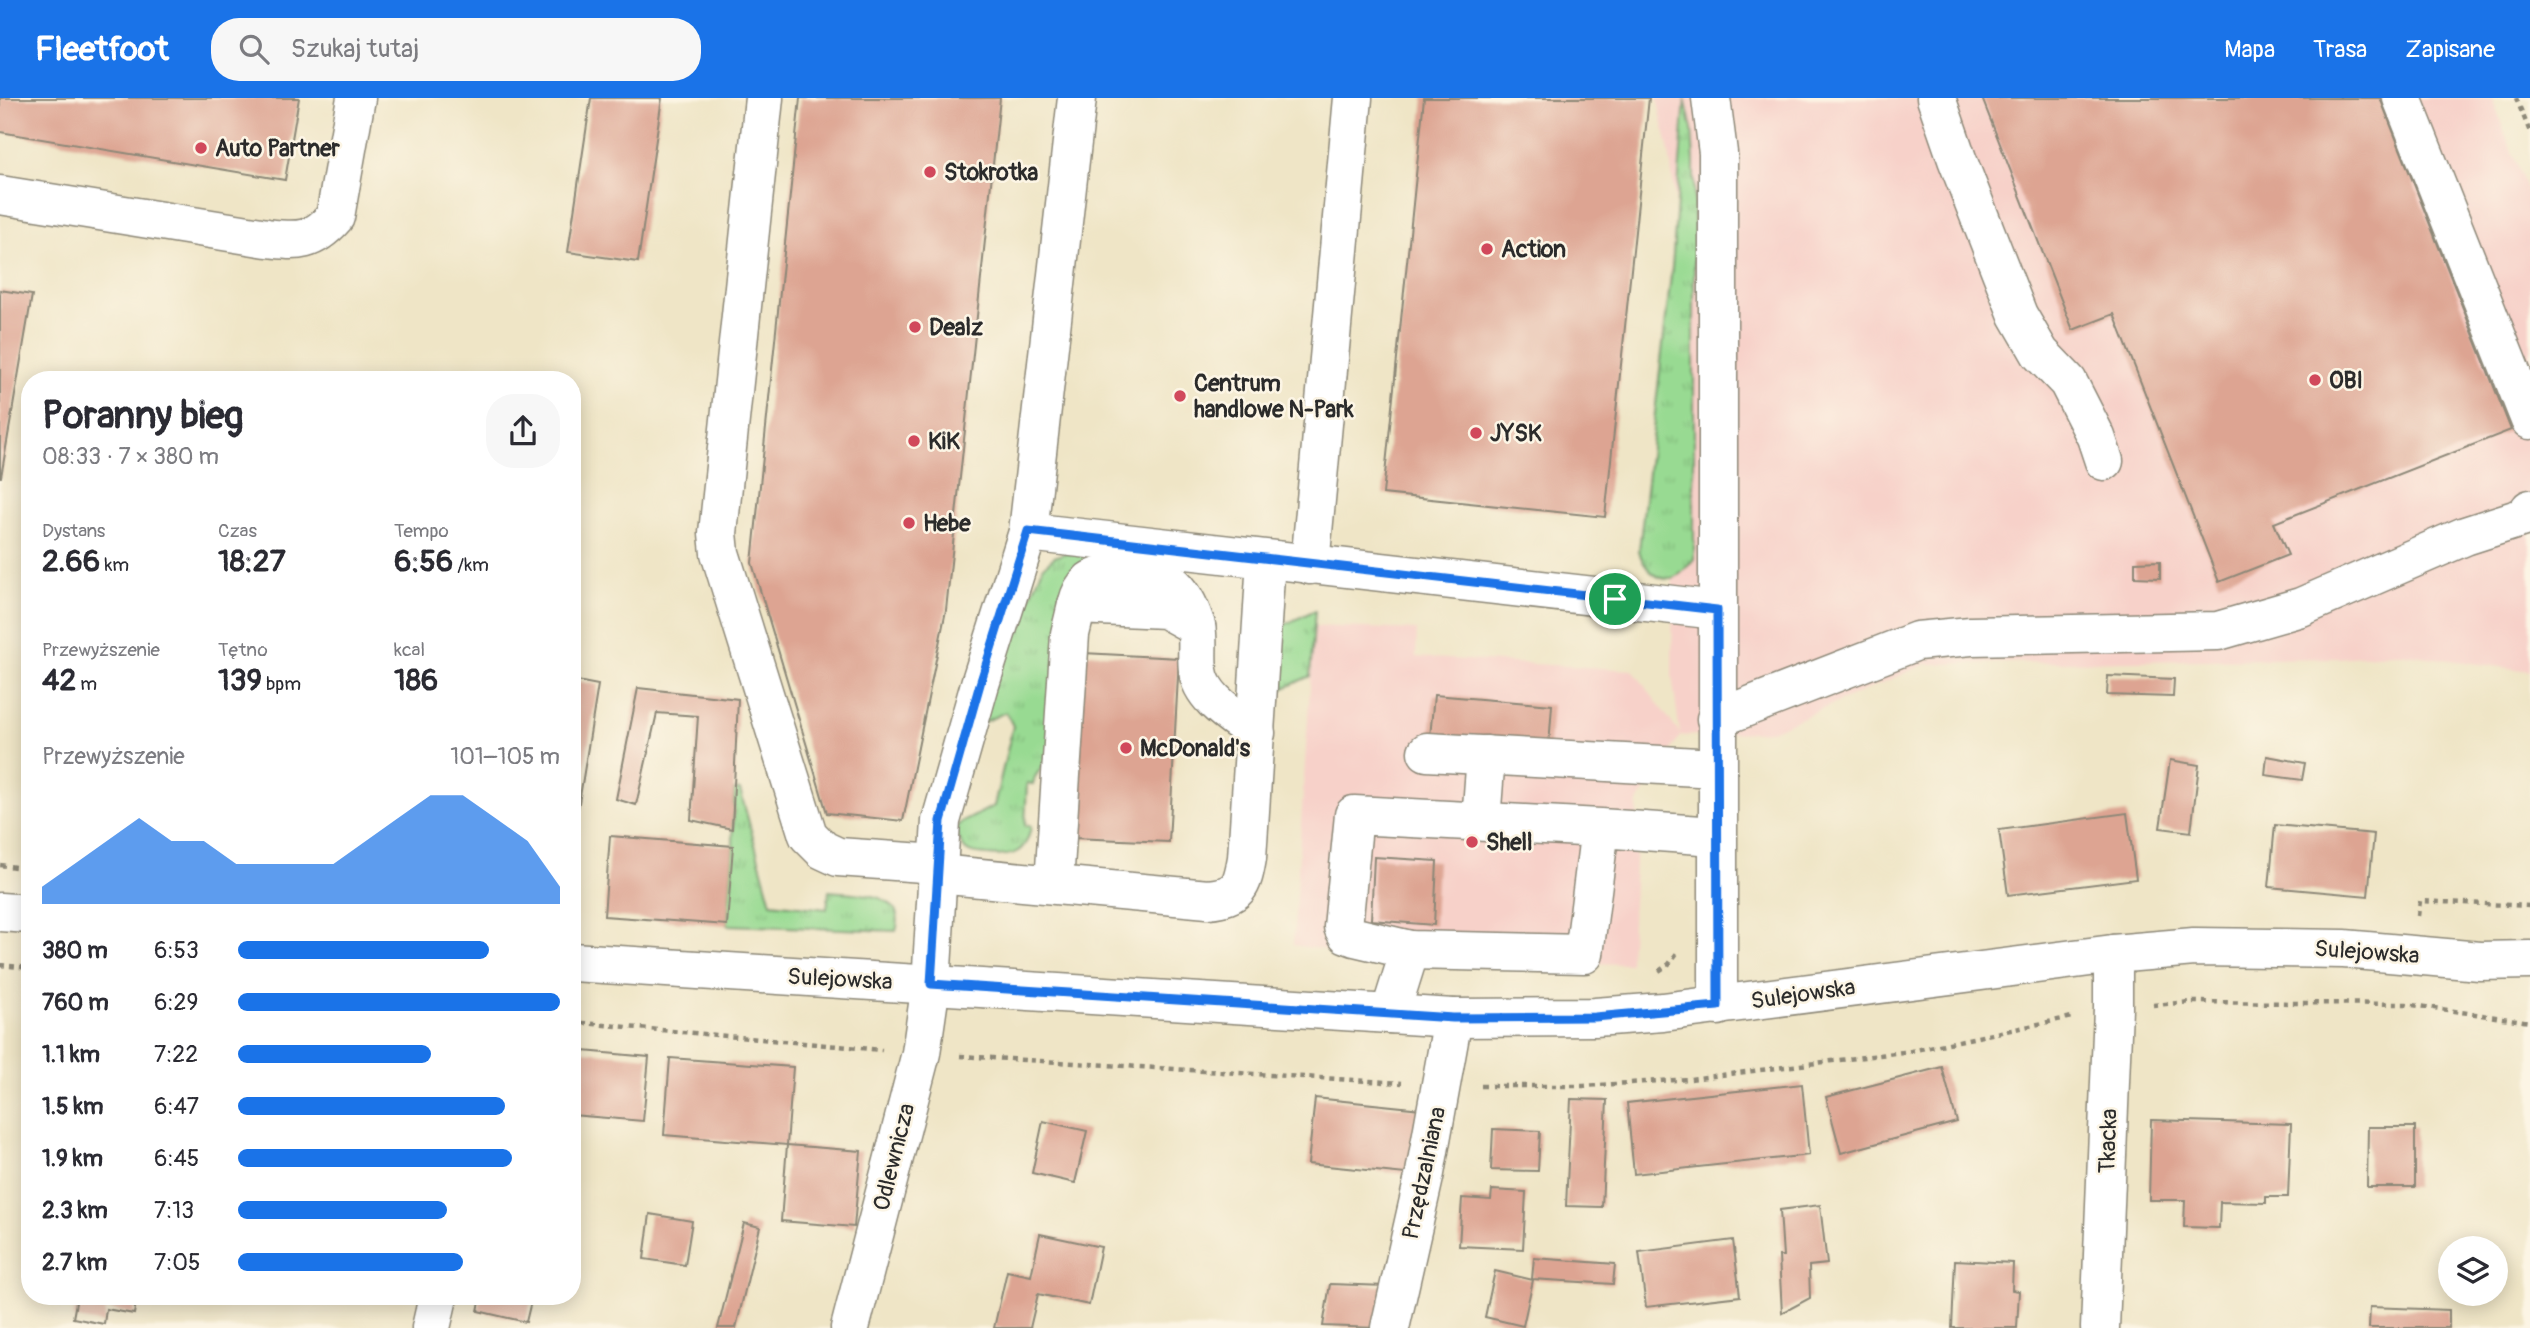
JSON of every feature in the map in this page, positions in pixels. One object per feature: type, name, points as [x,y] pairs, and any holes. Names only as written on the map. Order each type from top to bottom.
[{"type":"main road","points":[[0,195],[267,238],[307,240],[324,231],[335,217],[356,98]]},
{"type":"main road","points":[[764,98],[718,533],[720,552],[808,835],[823,850],[838,857],[1055,884],[1208,899],[1226,897],[1233,893],[1244,875],[1247,858],[1266,560]]},
{"type":"main road","name":"Odlewnicza","points":[[850,1328],[920,1053],[931,984],[941,821],[1028,531],[1077,98]]},
{"type":"main road","points":[[1310,565],[1353,98]]},
{"type":"main road","points":[[1711,98],[1718,153],[1718,1006]]},
{"type":"main road","points":[[1936,98],[2018,315],[2040,353],[2068,382],[2096,437],[2104,461]]},
{"type":"main road","points":[[2402,98],[2530,420]]},
{"type":"main road","points":[[1716,719],[1917,641],[1971,636],[2218,631],[2301,607],[2465,536],[2525,517],[2530,509]]},
{"type":"main road","points":[[1028,531],[1717,610]]},
{"type":"main road","points":[[1055,884],[1070,635],[1077,605],[1165,609],[1196,626],[1199,679],[1205,691],[1256,733]]},
{"type":"main road","points":[[1427,752],[1716,768]]},
{"type":"main road","points":[[1481,821],[1486,755]]},
{"type":"main road","points":[[1600,828],[1584,954],[1410,950],[1354,937],[1347,934],[1343,927],[1354,815],[1481,821],[1600,828],[1716,836]]},
{"type":"main road","points":[[0,912],[21,913]]},
{"type":"main road","name":"Sulejowska","points":[[581,963],[1453,1018],[1595,1017],[1718,1006],[2113,954],[2193,947],[2344,949],[2480,961],[2530,960]]},
{"type":"main road","points":[[1390,1014],[1410,950]]},
{"type":"main road","name":"Tkacka","points":[[2100,1328],[2113,954]]},
{"type":"main road","name":"Przędzalniana","points":[[1390,1328],[1425,1173],[1453,1018]]},
{"type":"main road","points":[[430,1328],[436,1305]]},
{"type":"path","points":[[2516,98],[2530,132]]},
{"type":"path","points":[[0,865],[21,868]]},
{"type":"path","points":[[2420,901],[2530,906]]},
{"type":"path","points":[[1651,974],[1669,964],[1677,954],[1680,944]]},
{"type":"path","points":[[0,965],[21,967]]},
{"type":"path","points":[[2406,1004],[2530,1022]]},
{"type":"shaded area","points":[[1657,98],[2492,98],[2530,200],[2530,671],[2399,653],[2339,658],[1926,664],[1771,731],[1680,736],[1638,802],[1630,964],[1390,959],[1293,945],[1314,626],[1417,630],[1416,657],[1633,670],[1680,734],[1672,676],[1676,205],[1669,152]]},
{"type":"green space","points":[[1685,99],[1692,129],[1694,162],[1694,559],[1679,575],[1663,578],[1647,567],[1639,550],[1672,267]]},
{"type":"green space","points":[[1065,553],[1107,558],[1053,750],[1033,784],[1027,783],[1025,826],[1031,826],[1029,835],[1022,848],[1011,854],[996,856],[971,853],[963,846],[956,830],[959,824],[994,806],[1013,726],[1006,712],[979,724],[982,713],[1043,567],[1054,557]]},
{"type":"green space","points":[[1313,611],[1310,676],[1274,691],[1278,628]]},
{"type":"green space","points":[[734,790],[740,790],[771,903],[827,909],[829,891],[864,894],[887,902],[894,908],[898,918],[896,931],[727,925]]},
{"type":"building","points":[[0,98],[299,98],[285,180],[0,132]]},
{"type":"building","points":[[591,98],[662,98],[638,262],[568,252]]},
{"type":"building","points":[[800,98],[1000,98],[946,610],[903,821],[827,813],[752,563]]},
{"type":"building","points":[[1424,98],[1649,98],[1605,517],[1383,494]]},
{"type":"building","name":"OBI","points":[[1982,98],[2380,98],[2511,430],[2274,523],[2288,555],[2219,582],[2114,314],[2073,330]]},
{"type":"building","points":[[0,290],[32,295],[1,477],[0,477]]},
{"type":"building","points":[[2160,561],[2160,578],[2135,577],[2135,562]]},
{"type":"building","name":"McDonald's","points":[[1083,653],[1179,658],[1169,842],[1073,838]]},
{"type":"building","points":[[2108,676],[2174,679],[2173,697],[2107,695]]},
{"type":"building","points":[[581,682],[598,685],[581,791]]},
{"type":"building","points":[[638,688],[738,699],[732,829],[691,820],[698,716],[657,713],[636,805],[616,799]]},
{"type":"building","points":[[1434,695],[1552,705],[1549,746],[1430,737]]},
{"type":"building","points":[[2267,756],[2305,763],[2302,780],[2265,775]]},
{"type":"building","points":[[2170,760],[2199,765],[2191,832],[2160,828]]},
{"type":"building","points":[[2127,813],[2136,879],[2008,895],[1999,830]]},
{"type":"building","points":[[2275,825],[2374,834],[2368,896],[2269,887]]},
{"type":"building","points":[[610,836],[733,846],[727,925],[604,916]]},
{"type":"building","points":[[1374,857],[1437,861],[1434,925],[1371,920]]},
{"type":"building","points":[[581,1051],[649,1057],[643,1121],[581,1116]]},
{"type":"building","points":[[670,1058],[793,1067],[787,1145],[664,1135]]},
{"type":"building","points":[[1942,1067],[1957,1122],[1841,1153],[1826,1097]]},
{"type":"building","points":[[1802,1084],[1809,1155],[1634,1174],[1627,1103]]},
{"type":"building","points":[[1315,1098],[1421,1109],[1415,1175],[1308,1164]]},
{"type":"building","points":[[1571,1099],[1607,1100],[1602,1207],[1566,1206]]},
{"type":"building","points":[[2151,1120],[2291,1124],[2288,1197],[2266,1197],[2266,1203],[2220,1202],[2219,1228],[2184,1227],[2185,1200],[2149,1200]]},
{"type":"building","points":[[1043,1121],[1087,1131],[1075,1183],[1032,1173]]},
{"type":"building","points":[[2368,1127],[2415,1127],[2415,1187],[2367,1187]]},
{"type":"building","points":[[1493,1129],[1540,1131],[1538,1171],[1491,1170]]},
{"type":"building","points":[[787,1145],[861,1151],[854,1227],[781,1221]]},
{"type":"building","points":[[1492,1190],[1526,1192],[1523,1249],[1459,1246],[1462,1198],[1491,1200]]},
{"type":"building","points":[[1820,1205],[1827,1264],[1809,1266],[1810,1298],[1782,1313],[1779,1256],[1783,1256],[1780,1210]]},
{"type":"building","points":[[650,1214],[692,1221],[685,1265],[644,1259]]},
{"type":"building","points":[[744,1223],[760,1227],[736,1328],[718,1328]]},
{"type":"building","points":[[1040,1234],[1101,1247],[1089,1305],[1038,1294],[1030,1328],[994,1328],[1007,1271],[1031,1276]]},
{"type":"building","points":[[1733,1240],[1740,1296],[1646,1307],[1639,1252]]},
{"type":"building","points":[[1534,1258],[1615,1264],[1613,1284],[1532,1279]]},
{"type":"building","points":[[1955,1260],[2013,1263],[2012,1290],[2019,1291],[2017,1328],[1952,1328]]},
{"type":"building","points":[[1495,1271],[1533,1280],[1523,1326],[1485,1317]]},
{"type":"building","points":[[1330,1284],[1386,1286],[1377,1328],[1323,1326]]},
{"type":"building","points":[[75,1305],[136,1305],[134,1314],[106,1309],[104,1324],[73,1318]]},
{"type":"building","points":[[479,1305],[530,1305],[526,1322],[478,1311]]},
{"type":"building","points":[[2370,1307],[2449,1310],[2449,1328],[2369,1328]]},
{"type":"place","name":"Auto Partner","points":[[201,148]]},
{"type":"place","name":"Stokrotka","points":[[930,172]]},
{"type":"place","name":"Action","points":[[1487,249]]},
{"type":"place","name":"Dealz","points":[[915,327]]},
{"type":"place","name":"OBI","points":[[2315,380]]},
{"type":"place","name":"Centrum handlowe N-Park","points":[[1180,396]]},
{"type":"place","name":"JYSK","points":[[1476,433]]},
{"type":"place","name":"KiK","points":[[914,441]]},
{"type":"place","name":"Hebe","points":[[909,523]]},
{"type":"place","name":"McDonald's","points":[[1126,748]]},
{"type":"place","name":"Shell","points":[[1472,842]]},
{"type":"route","points":[[1028,531],[1615,599],[1717,610],[1718,1006],[1595,1017],[1453,1018],[931,984],[941,821],[1028,531]]}]
